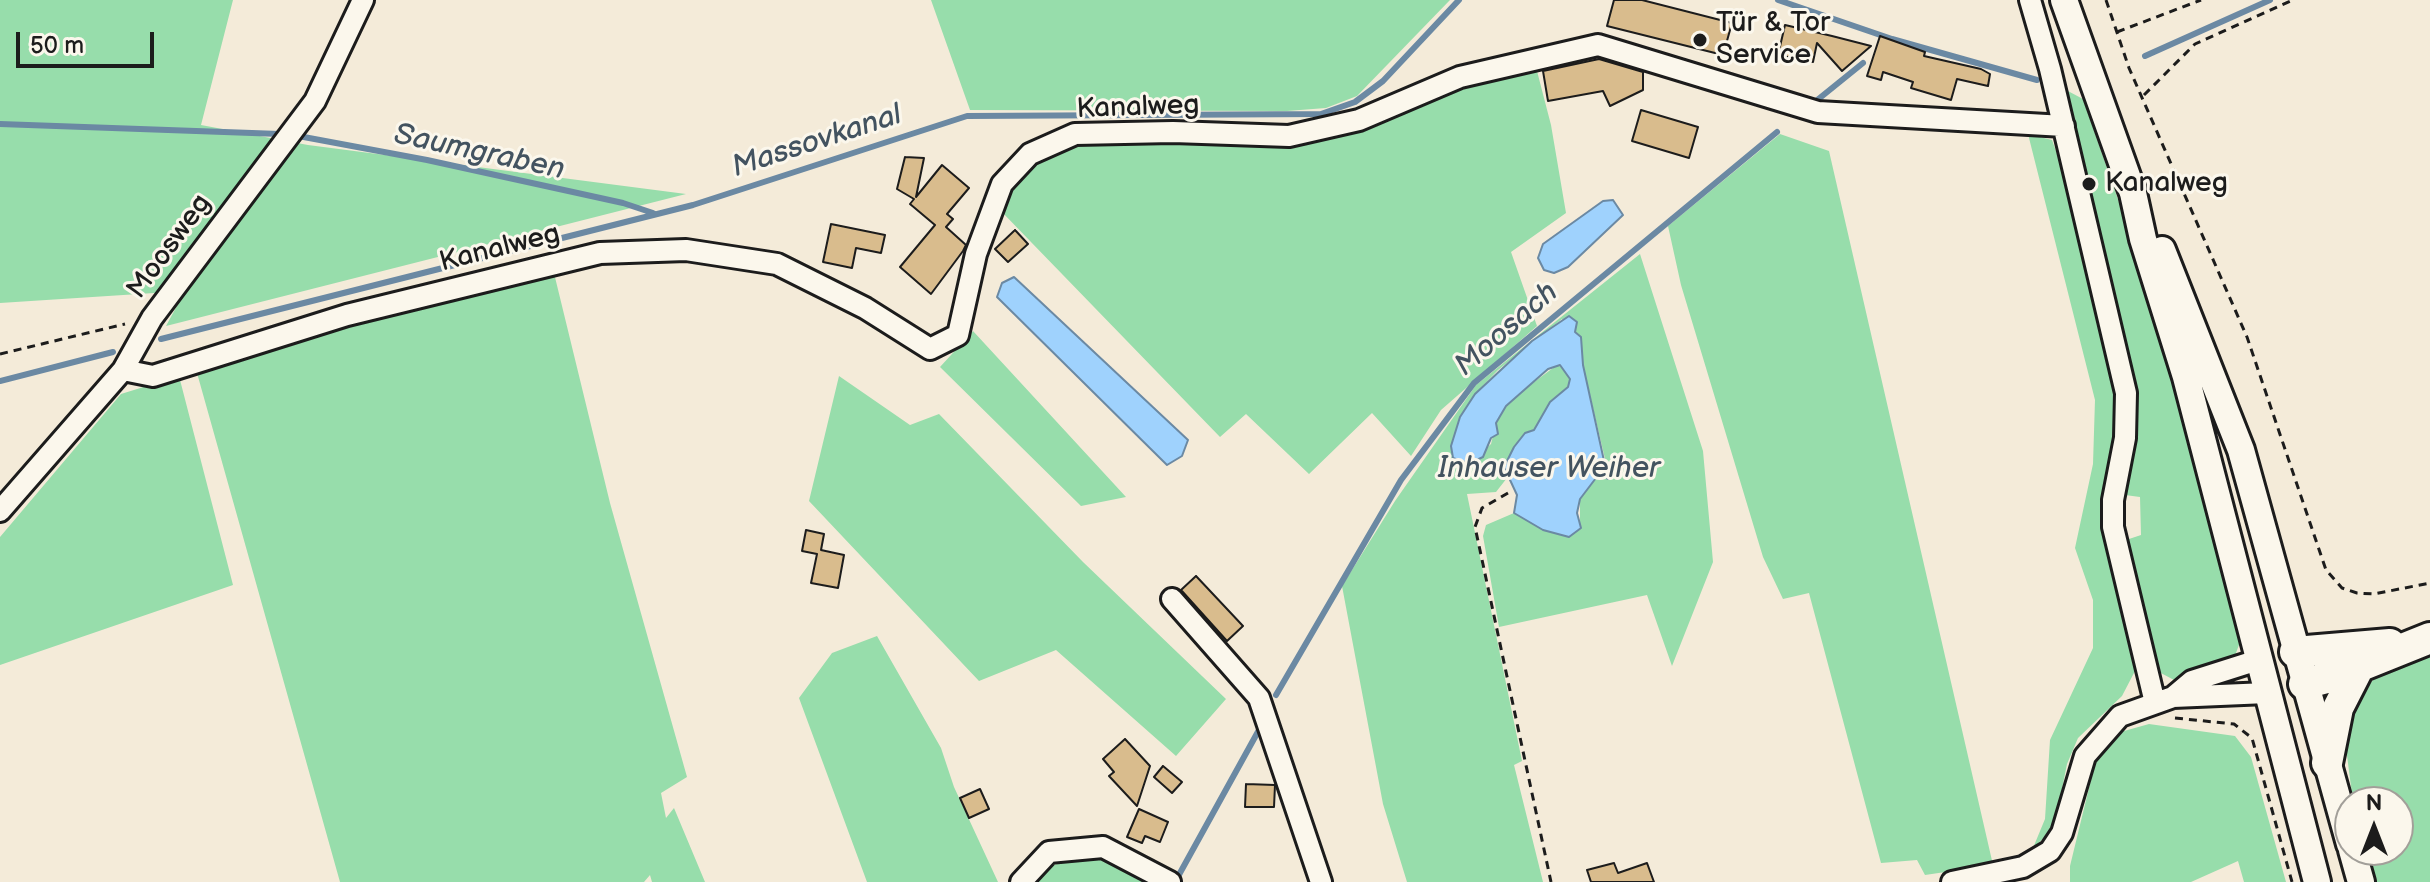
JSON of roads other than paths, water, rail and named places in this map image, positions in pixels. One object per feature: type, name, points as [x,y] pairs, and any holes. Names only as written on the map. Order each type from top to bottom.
[{"type":"highway","points":[[2295,652],[2421,640]]},
{"type":"highway","points":[[2304,684],[2421,640]]},
{"type":"highway","points":[[2327,763],[2338,708],[2360,665]]},
{"type":"main road","points":[[2064,0],[2133,193],[2168,264],[2241,450],[2334,788]]},
{"type":"main road","points":[[2133,193],[2143,239],[2211,470],[2317,882]]},
{"type":"main road","points":[[2258,660],[2295,652]]},
{"type":"main road","points":[[2267,693],[2304,684]]},
{"type":"street","name":"Moosweg","points":[[0,511],[123,370],[152,318],[315,101],[363,0]]},
{"type":"street","points":[[2030,0],[2064,126],[2126,393],[2125,438],[2113,500],[2113,527],[2164,700]]},
{"type":"street","name":"Kanalweg","points":[[123,370],[153,376],[347,315],[600,253],[686,250],[777,264],[865,308],[930,349],[958,335],[976,254],[1002,184],[1030,154],[1075,134],[1173,132],[1289,136],[1359,120],[1460,77],[1598,45],[1818,112],[2064,126]]},
{"type":"street","points":[[1172,599],[1259,698],[1321,882]]},
{"type":"street","points":[[1952,882],[2023,867],[2050,851],[2062,833],[2085,756],[2120,716],[2164,700],[2192,681],[2258,660]]},
{"type":"street","points":[[2164,700],[2267,693]]},
{"type":"street","points":[[1021,882],[1049,852],[1103,847],[1167,880]]},
{"type":"water","points":[[1613,200],[1623,215],[1568,267],[1554,273],[1544,270],[1538,258],[1543,244],[1603,201]]},
{"type":"water","points":[[1014,277],[1188,440],[1182,456],[1167,465],[997,297],[1002,283]]},
{"type":"water","name":"Inhauser Weiher","points":[[1569,316],[1577,322],[1575,332],[1581,337],[1583,365],[1608,479],[1599,474],[1580,499],[1577,513],[1581,528],[1569,537],[1543,530],[1514,513],[1517,495],[1504,467],[1525,433],[1534,430],[1550,402],[1568,387],[1570,379],[1560,365],[1548,369],[1506,406],[1496,423],[1498,434],[1491,438],[1483,457],[1470,463],[1461,461],[1453,458],[1451,446],[1460,417],[1475,394],[1532,341]]},
{"type":"waterway","name":"Massovkanal","points":[[161,339],[693,205],[967,116],[1321,114],[1355,102],[1383,81],[1459,0]]},
{"type":"waterway","name":"Moosach","points":[[1778,0],[1892,39],[2037,80]]},
{"type":"waterway","name":"Moosach","points":[[2145,56],[2270,0]]},
{"type":"waterway","name":"Moosach","points":[[1816,101],[1863,63]]},
{"type":"waterway","name":"Saumgraben","points":[[0,124],[280,134]]},
{"type":"waterway","name":"Moosach","points":[[1276,695],[1401,480],[1474,383],[1777,132]]},
{"type":"waterway","name":"Saumgraben","points":[[293,135],[427,160],[623,203],[653,213]]},
{"type":"waterway","name":"Massovkanal","points":[[0,381],[113,352]]},
{"type":"waterway","name":"Moosach","points":[[1175,882],[1260,728]]},
{"type":"place","name":"Tür & Tor Service","points":[[1700,40]]},
{"type":"place","name":"Kanalweg","points":[[2089,184]]}]
